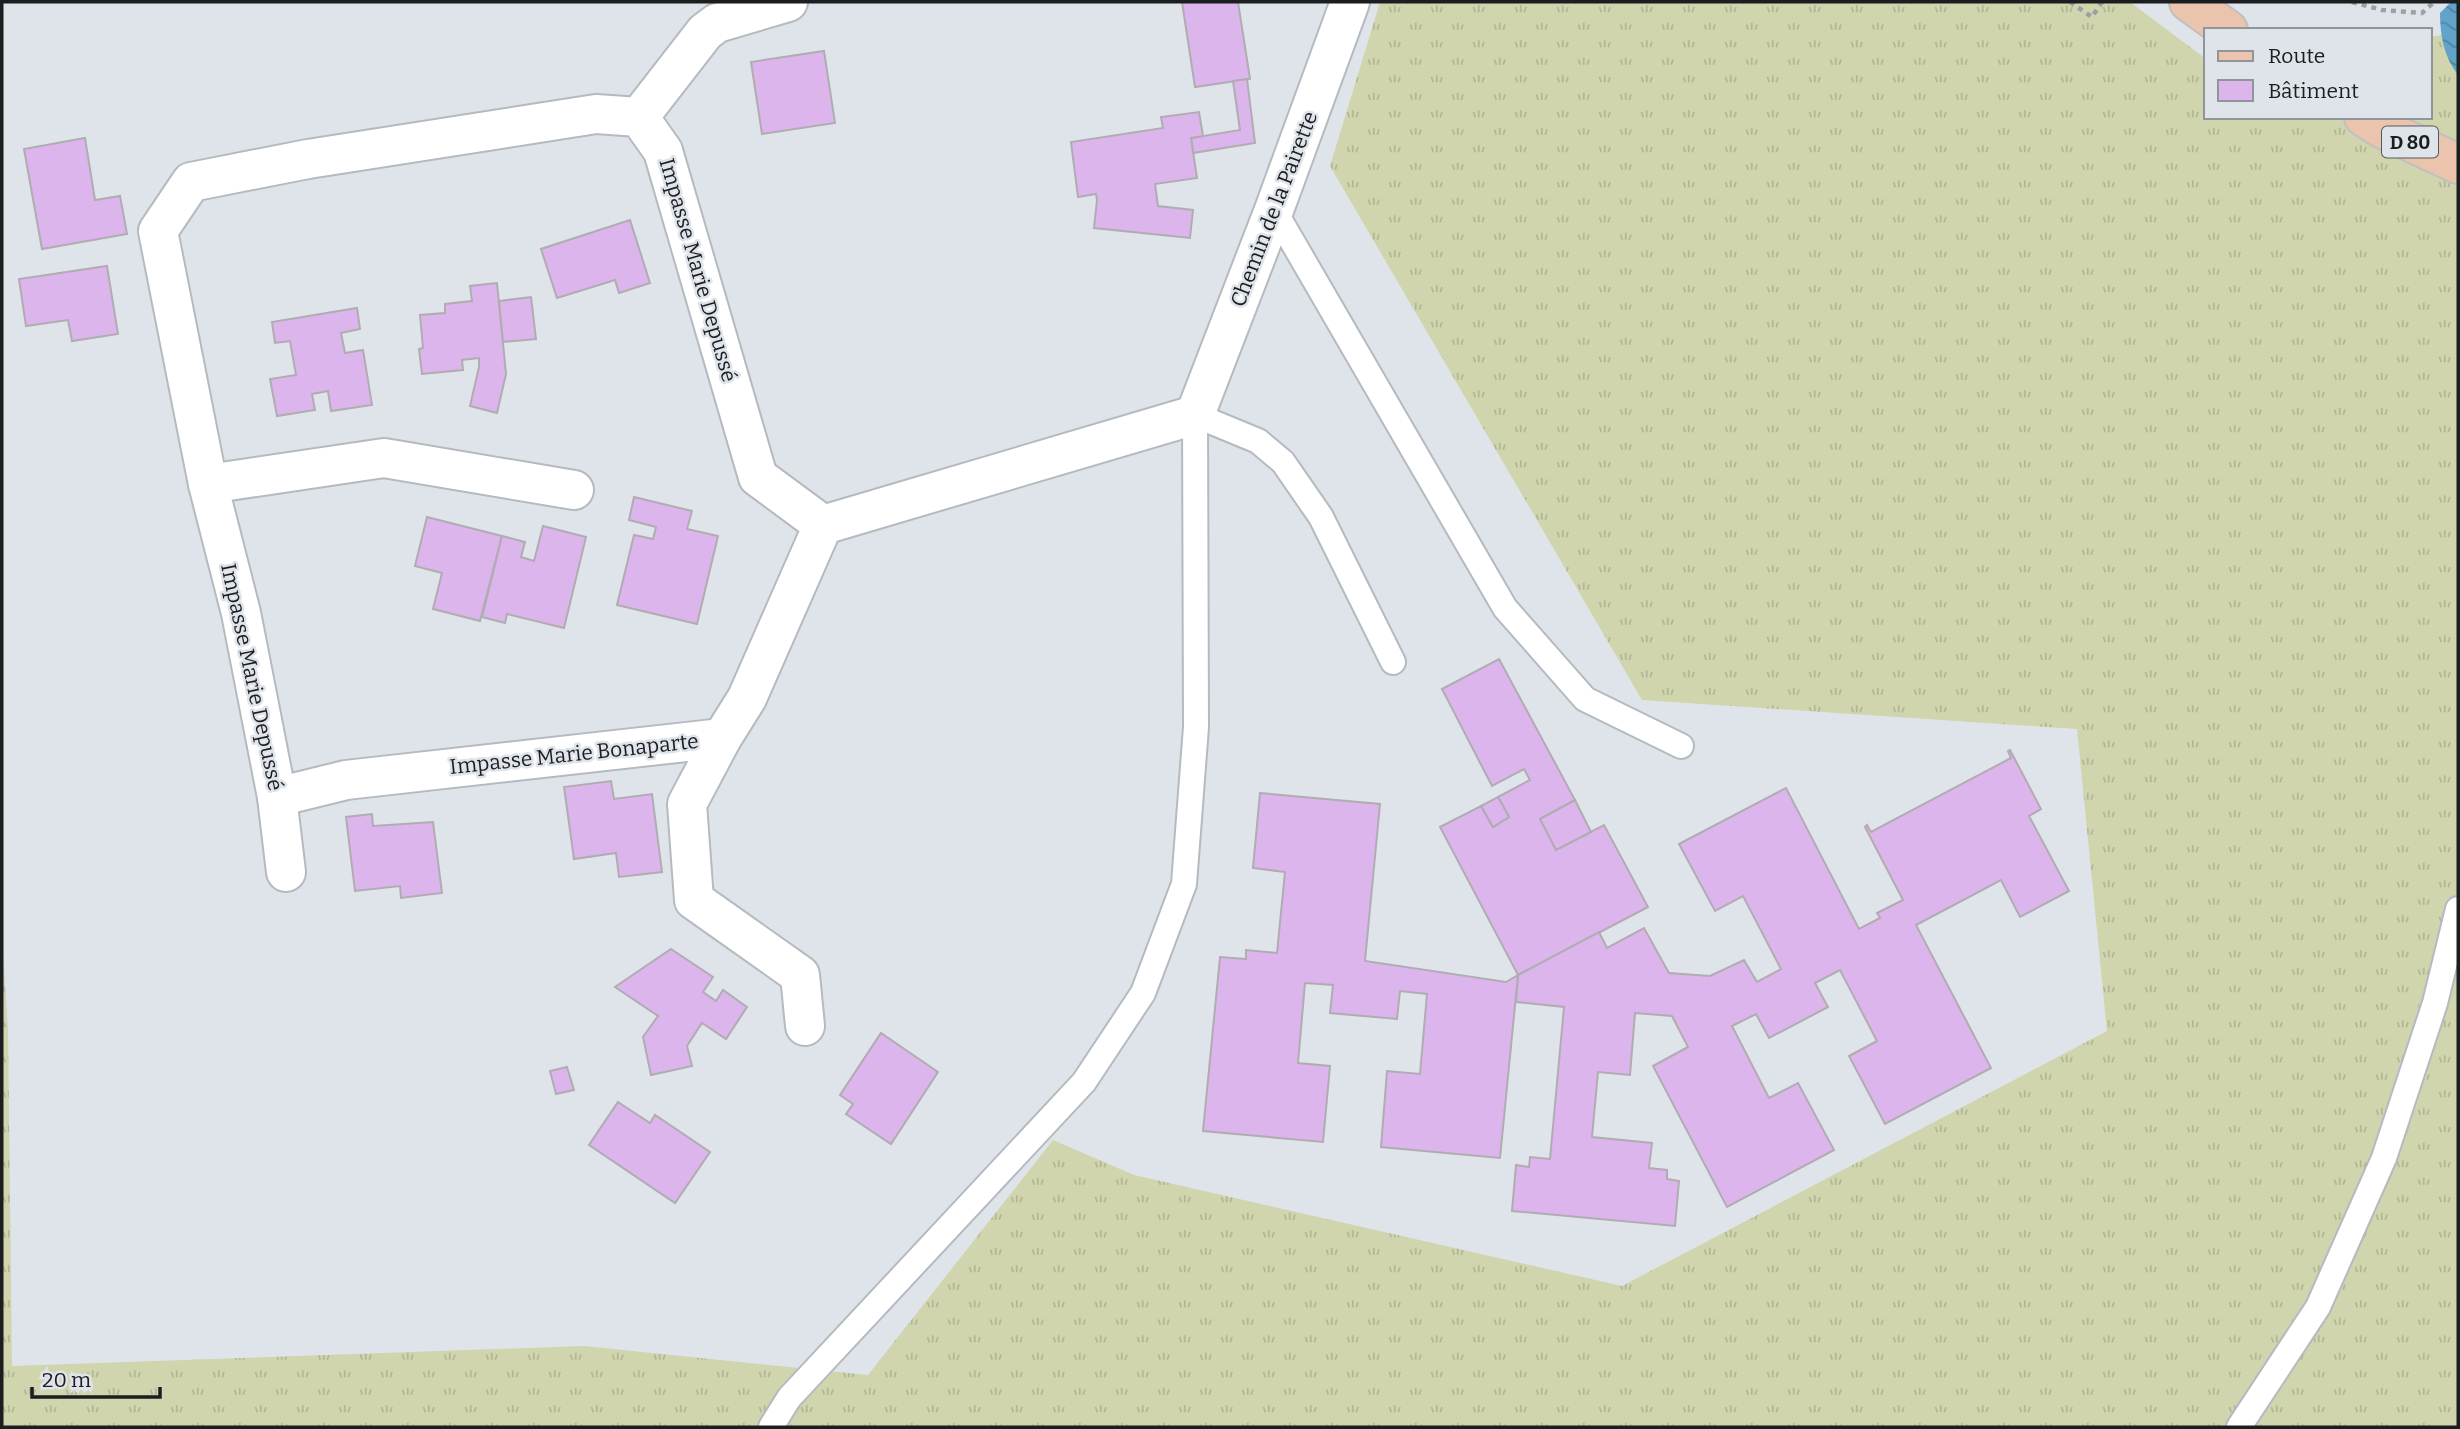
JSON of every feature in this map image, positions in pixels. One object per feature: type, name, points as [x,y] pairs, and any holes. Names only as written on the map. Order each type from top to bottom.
[{"type":"main road","points":[[2189,2],[2225,28]]},
{"type":"main road","name":"D 80","points":[[2367,119],[2458,164]]},
{"type":"street","points":[[639,117],[705,32],[717,23],[788,2]]},
{"type":"street","name":"Chemin de la Pairette","points":[[1195,415],[1350,2]]},
{"type":"street","name":"Impasse Marie Depussé","points":[[286,872],[277,797],[241,613],[208,484],[158,231],[191,182],[308,159],[596,114],[639,117],[663,151],[758,478],[823,524]]},
{"type":"street","points":[[823,524],[1195,415]]},
{"type":"street","points":[[208,484],[384,458],[574,490]]},
{"type":"street","name":"Impasse Marie Bonaparte","points":[[277,797],[346,780],[722,738],[747,698],[823,524]]},
{"type":"street","points":[[722,738],[687,804],[694,900],[800,975],[805,1026]]},
{"type":"lane","points":[[1274,210],[1505,608],[1585,699],[1681,746]]},
{"type":"lane","points":[[771,1427],[789,1398],[1084,1082],[1143,993],[1184,884],[1196,727],[1195,415],[1258,441],[1283,462],[1321,517],[1393,662]]},
{"type":"lane","points":[[2239,1427],[2318,1307],[2384,1158],[2435,1003],[2458,909]]},
{"type":"path","points":[[2070,2],[2092,17],[2102,2]]},
{"type":"path","points":[[2352,2],[2382,10],[2422,13],[2434,2]]},
{"type":"green space","points":[[1380,2],[2130,2],[2204,58],[2204,119],[2432,119],[2432,37],[2458,32],[2458,1427],[2,1427],[2,938],[8,1030],[12,1366],[584,1346],[868,1375],[1053,1140],[1134,1175],[1622,1286],[2107,1031],[2077,729],[1642,700],[1330,166]]},
{"type":"water","points":[[2451,2],[2458,2],[2458,75],[2446,54],[2441,30],[2440,13]]},
{"type":"building","points":[[1182,2],[1238,2],[1250,79],[1195,87]]},
{"type":"building","points":[[824,51],[835,123],[762,134],[751,62]]},
{"type":"building","points":[[1247,79],[1255,143],[1193,153],[1191,138],[1240,130],[1233,81]]},
{"type":"building","points":[[1199,112],[1203,136],[1191,138],[1197,178],[1155,184],[1158,206],[1193,210],[1190,238],[1094,228],[1096,194],[1078,197],[1071,142],[1163,128],[1161,117]]},
{"type":"building","points":[[85,138],[95,200],[120,196],[127,234],[42,249],[24,149]]},
{"type":"building","points":[[630,220],[650,283],[619,293],[615,280],[557,298],[541,249]]},
{"type":"building","points":[[107,266],[118,334],[72,341],[68,320],[26,326],[19,279]]},
{"type":"building","points":[[497,283],[506,374],[497,413],[470,406],[479,358],[462,360],[463,370],[422,374],[419,349],[423,348],[420,315],[445,313],[445,304],[472,301],[470,286]]},
{"type":"building","points":[[531,297],[536,339],[503,342],[499,301]]},
{"type":"building","points":[[357,308],[360,329],[341,333],[345,353],[363,350],[372,405],[331,411],[328,391],[312,394],[315,410],[277,416],[270,379],[296,375],[290,341],[275,343],[272,322]]},
{"type":"building","points":[[634,497],[692,511],[687,529],[718,536],[697,624],[617,605],[634,535],[653,539],[656,527],[629,520]]},
{"type":"building","points":[[427,517],[502,536],[480,621],[433,609],[442,573],[415,566]]},
{"type":"building","points":[[543,526],[586,537],[564,628],[507,614],[505,623],[482,617],[502,536],[525,542],[521,557],[534,561]]},
{"type":"building","points":[[1499,659],[1575,800],[1540,819],[1556,850],[1604,825],[1648,907],[1518,975],[1440,827],[1481,806],[1493,827],[1509,817],[1498,797],[1530,780],[1524,769],[1492,786],[1442,689]]},
{"type":"building","points":[[2010,750],[2041,809],[2029,816],[2069,891],[2020,917],[2001,880],[1916,925],[1991,1068],[1885,1124],[1849,1056],[1877,1041],[1840,970],[1815,983],[1828,1007],[1769,1038],[1756,1014],[1732,1026],[1769,1098],[1798,1083],[1834,1150],[1727,1207],[1653,1066],[1688,1047],[1672,1016],[1635,1013],[1630,1075],[1598,1072],[1592,1137],[1652,1143],[1649,1168],[1667,1170],[1667,1179],[1679,1181],[1675,1226],[1512,1211],[1516,1165],[1529,1167],[1530,1157],[1550,1159],[1564,1007],[1516,1002],[1518,975],[1599,932],[1607,948],[1644,928],[1669,973],[1710,976],[1744,960],[1757,982],[1781,969],[1743,896],[1715,911],[1679,844],[1786,788],[1859,929],[1880,918],[1877,913],[1903,900],[1865,827],[1867,825],[1871,832],[2011,758],[2008,751]]},
{"type":"building","points":[[611,781],[614,799],[652,794],[662,872],[619,877],[616,853],[574,859],[564,787]]},
{"type":"building","points":[[1260,793],[1380,804],[1365,961],[1506,982],[1518,975],[1500,1158],[1381,1147],[1387,1071],[1420,1074],[1427,994],[1400,991],[1397,1019],[1330,1013],[1333,985],[1305,983],[1298,1063],[1330,1066],[1323,1142],[1203,1131],[1220,957],[1246,959],[1246,950],[1277,953],[1285,872],[1253,868]]},
{"type":"building","points":[[1498,797],[1509,817],[1493,827],[1481,806]]},
{"type":"building","points":[[1575,800],[1591,832],[1556,850],[1540,819]]},
{"type":"building","points":[[372,814],[373,826],[433,822],[442,893],[401,898],[400,886],[355,891],[346,817]]},
{"type":"building","points":[[671,949],[713,977],[703,992],[716,1001],[723,990],[747,1007],[726,1039],[702,1023],[687,1046],[692,1066],[651,1075],[643,1037],[658,1016],[615,987]]},
{"type":"building","points":[[881,1033],[938,1072],[891,1144],[846,1114],[853,1104],[840,1095]]},
{"type":"building","points":[[567,1067],[574,1090],[556,1094],[550,1071]]},
{"type":"building","points":[[618,1102],[650,1123],[655,1115],[710,1152],[675,1203],[589,1145]]}]
